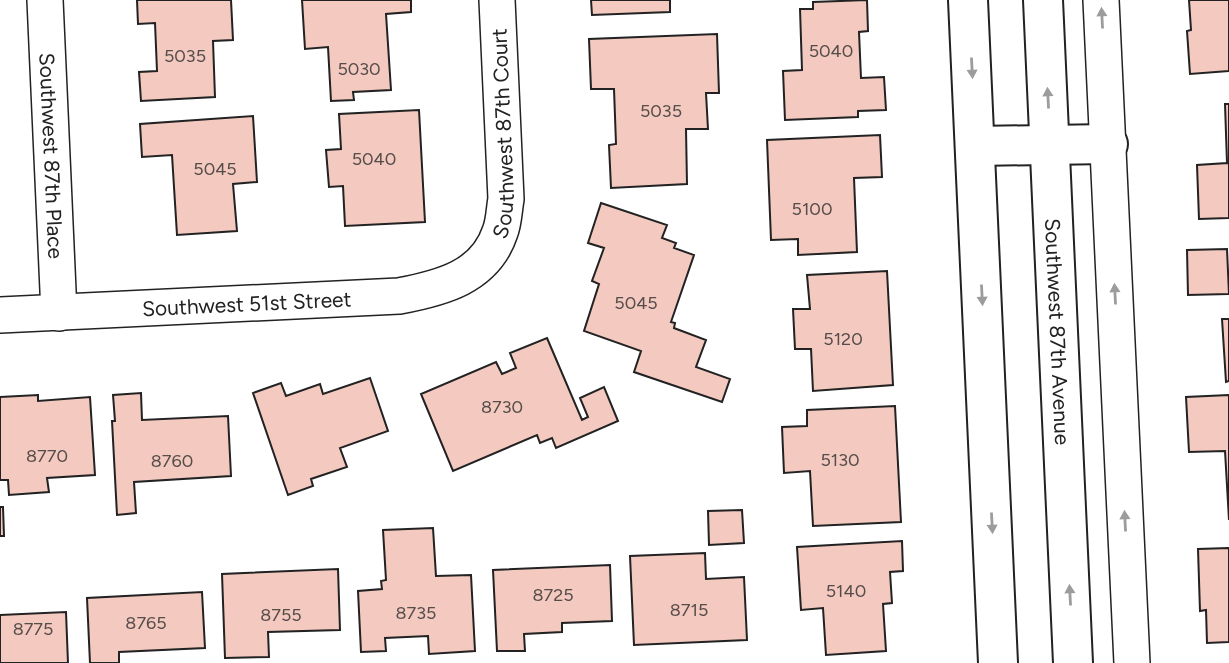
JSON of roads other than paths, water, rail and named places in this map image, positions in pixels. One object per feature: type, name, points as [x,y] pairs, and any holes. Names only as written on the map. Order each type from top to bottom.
[{"type":"main road","points":[[968,0],[998,663]]},
{"type":"main road","name":"Southwest 87th Avenue","points":[[1043,0],[1073,663]]},
{"type":"main road","points":[[975,146],[1108,144]]},
{"type":"street","name":"Southwest 87th Place","points":[[45,0],[59,313]]},
{"type":"street","name":"Southwest 87th Court","points":[[484,262],[500,232],[506,199],[497,0]]},
{"type":"street","points":[[1101,0],[1132,663]]},
{"type":"street","name":"Southwest 51st Street","points":[[0,315],[400,296],[433,290],[460,280],[484,262]]}]
